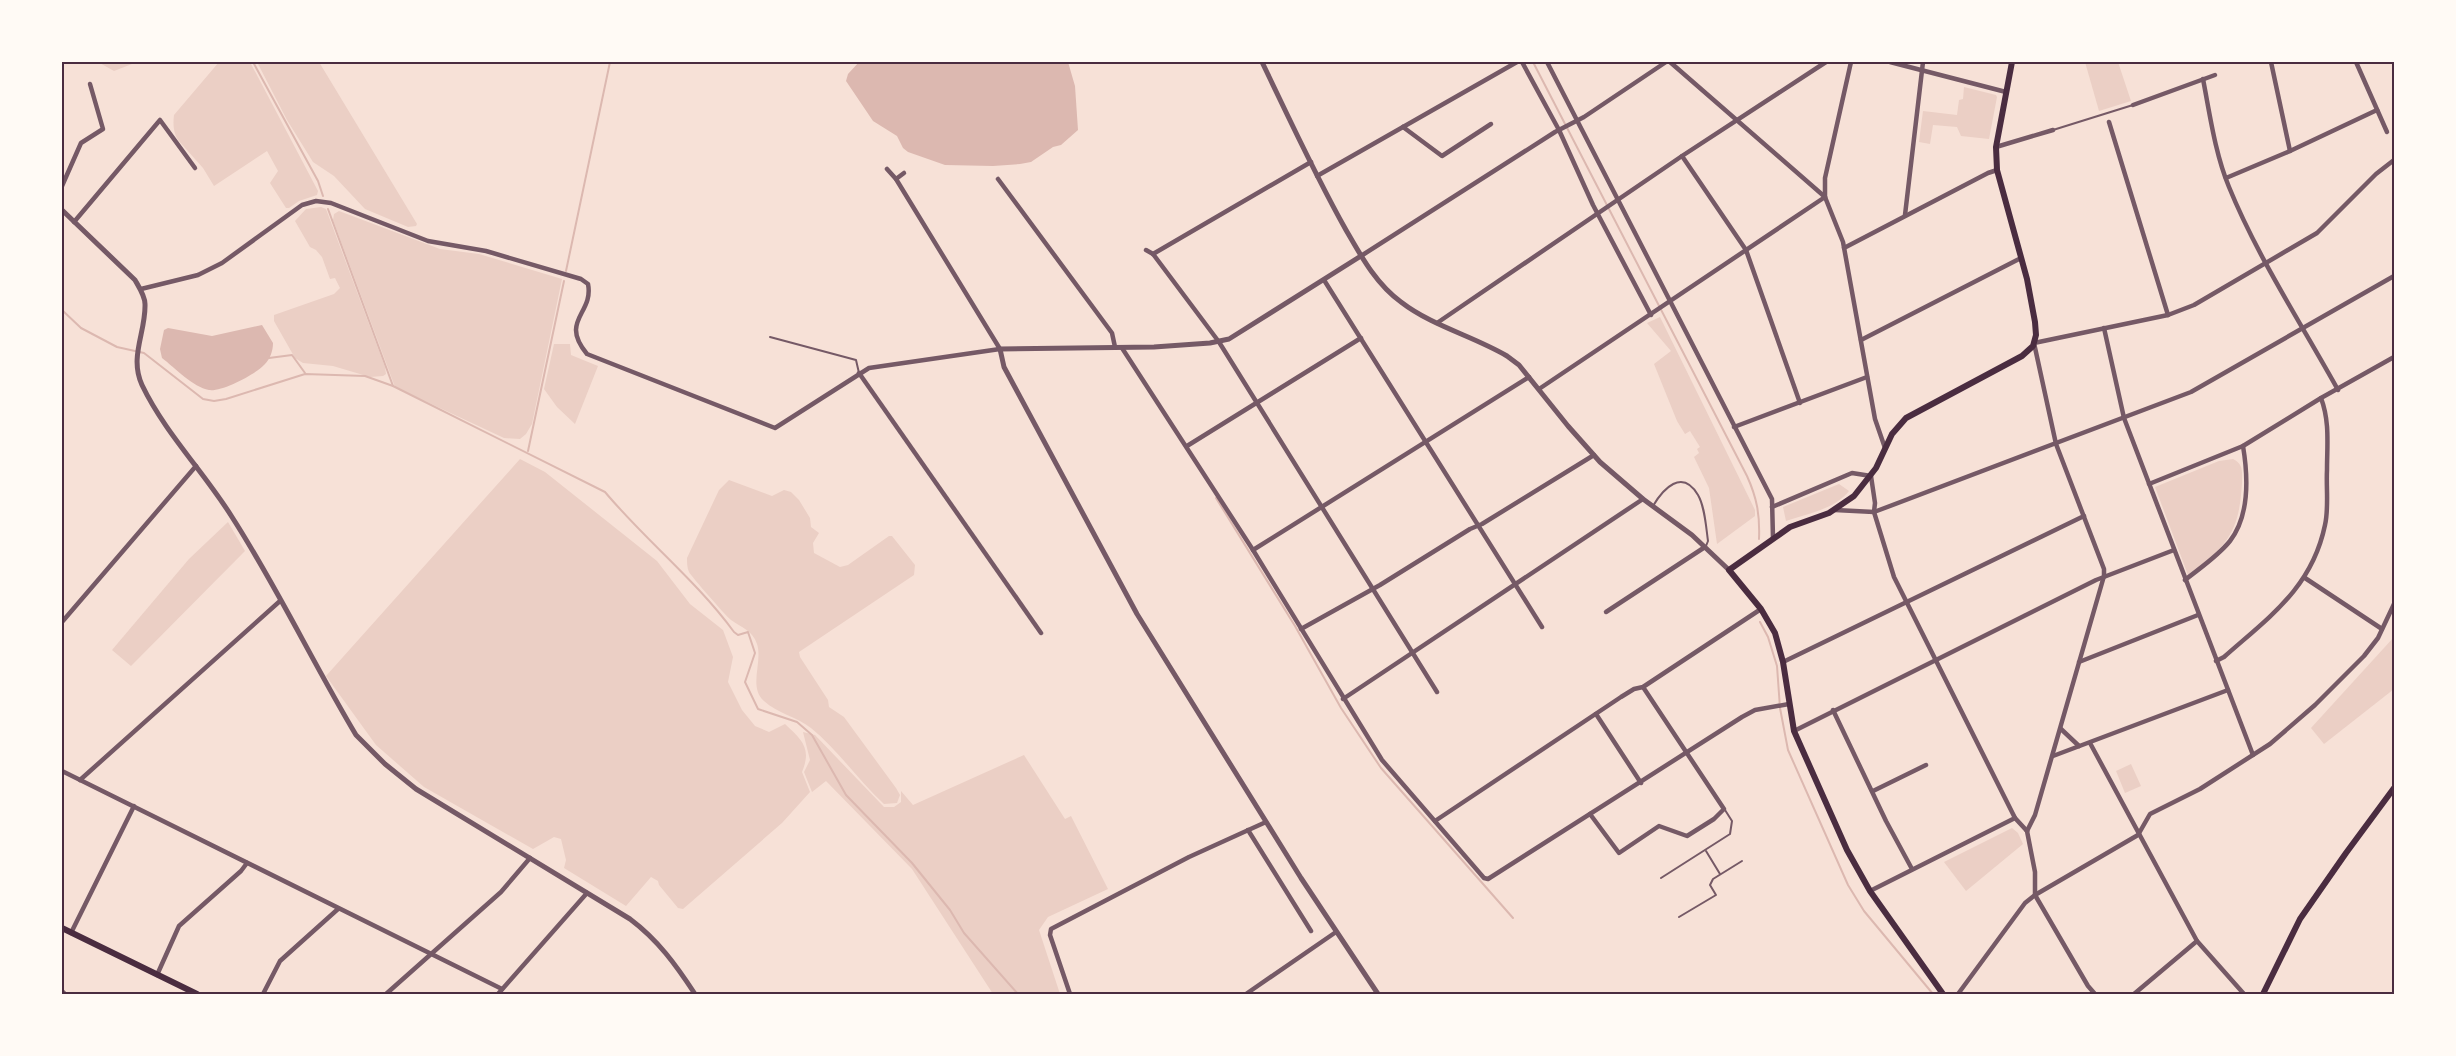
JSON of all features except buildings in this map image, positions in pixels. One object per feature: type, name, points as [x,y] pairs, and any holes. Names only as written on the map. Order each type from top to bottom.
[{"type":"main road","points":[[1943,994],[1870,891],[1839,834],[1794,731],[1786,705],[1783,662],[1775,633],[1761,609],[1729,570],[1793,526],[1834,510],[1854,496],[1871,476],[1895,429],[1910,415],[2022,356],[2034,343],[2035,316],[1997,171],[1996,147],[2012,62]]},
{"type":"main road","points":[[2263,994],[2300,919],[2394,788]]},
{"type":"main road","points":[[62,928],[197,994]]},
{"type":"street","points":[[1262,62],[1317,176],[1361,256],[1390,294],[1412,310],[1507,356],[1529,377],[1594,455],[1642,499],[1705,547],[1729,570]]},
{"type":"street","points":[[1317,176],[1520,62],[1561,128],[1597,213],[1651,315]]},
{"type":"street","points":[[1547,62],[1575,121],[1619,199],[1772,499],[1773,538]]},
{"type":"street","points":[[141,289],[198,274],[222,263],[302,206],[316,201],[331,203],[428,241],[486,251],[581,279],[588,284],[590,292],[574,331],[578,344],[587,354],[775,428],[859,373],[893,364],[1000,349],[1122,348],[1219,342],[1237,335],[1668,62],[1738,119],[1825,197]]},
{"type":"street","points":[[1437,323],[1597,213],[1826,62]]},
{"type":"street","points":[[1851,62],[1825,178],[1825,197],[1844,248],[1875,419],[1885,448]]},
{"type":"street","points":[[1890,62],[2006,92]]},
{"type":"street","points":[[1905,214],[1923,62]]},
{"type":"street","points":[[2271,62],[2290,151]]},
{"type":"street","points":[[2356,62],[2387,132]]},
{"type":"street","points":[[2133,105],[2215,75]]},
{"type":"street","points":[[2203,80],[2216,147],[2226,178],[2266,263],[2338,390]]},
{"type":"street","points":[[62,186],[81,143],[103,129],[90,84]]},
{"type":"street","points":[[2226,178],[2378,110]]},
{"type":"street","points":[[74,222],[160,120],[195,168]]},
{"type":"street","points":[[2109,122],[2168,315]]},
{"type":"street","points":[[1403,127],[1442,156],[1491,124]]},
{"type":"street","points":[[1996,147],[2053,130]]},
{"type":"street","points":[[1682,156],[1746,250],[1800,403]]},
{"type":"street","points":[[2027,831],[2035,815],[2053,756],[2104,576],[2104,568],[2056,444],[2034,343],[2168,315],[2194,305],[2317,233],[2376,174],[2394,160]]},
{"type":"street","points":[[1153,254],[1311,162]]},
{"type":"street","points":[[887,169],[896,179],[1000,349],[1004,367],[1123,589],[1266,822],[1336,933],[1378,994]]},
{"type":"street","points":[[1844,248],[1988,172],[1997,171]]},
{"type":"street","points":[[896,179],[904,174]]},
{"type":"street","points":[[998,179],[1112,333],[1115,348]]},
{"type":"street","points":[[1539,389],[1825,197]]},
{"type":"street","points":[[62,210],[135,280],[141,289],[145,303],[137,351],[138,374],[151,403],[232,516],[356,735],[384,764],[416,789],[630,919],[653,937],[695,994]]},
{"type":"street","points":[[1146,250],[1153,254],[1219,342],[1371,590],[1437,692]]},
{"type":"street","points":[[1861,340],[2021,258]]},
{"type":"street","points":[[1834,510],[1874,512],[2191,392],[2394,276]]},
{"type":"street","points":[[1324,280],[1542,627]]},
{"type":"street","points":[[2104,328],[2124,418],[2253,755]]},
{"type":"street","points":[[1187,446],[1361,338]]},
{"type":"street","points":[[1122,348],[1253,550],[1382,760],[1480,875],[1486,879],[1742,717],[1755,710],[1786,705]]},
{"type":"street","points":[[2149,484],[2243,446],[2394,357]]},
{"type":"street","points":[[859,373],[1041,633]]},
{"type":"street","points":[[1253,550],[1529,377]]},
{"type":"street","points":[[1734,428],[1867,377]]},
{"type":"street","points":[[2216,661],[2224,657],[2283,605],[2305,579],[2317,553],[2325,523],[2328,417],[2321,398]]},
{"type":"street","points":[[2185,580],[2226,545],[2239,526],[2246,488],[2243,446]]},
{"type":"street","points":[[1302,630],[1594,455]]},
{"type":"street","points":[[62,622],[196,466]]},
{"type":"street","points":[[1772,507],[1852,473],[1871,476],[1874,512],[1894,577],[2015,818],[2027,831],[2035,872],[2035,895],[2088,986],[2095,994]]},
{"type":"street","points":[[1343,699],[1642,499]]},
{"type":"street","points":[[1783,662],[2084,516]]},
{"type":"street","points":[[1606,612],[1705,547]]},
{"type":"street","points":[[1794,731],[2104,576],[2174,550]]},
{"type":"street","points":[[2305,579],[2382,629]]},
{"type":"street","points":[[80,780],[280,601]]},
{"type":"street","points":[[1958,994],[2025,903],[2138,835],[2150,814],[2200,789],[2270,744],[2315,705],[2364,656],[2382,629],[2394,604]]},
{"type":"street","points":[[1435,820],[1634,689],[1643,687],[1761,609]]},
{"type":"street","points":[[2079,662],[2198,615]]},
{"type":"street","points":[[1590,814],[1619,853],[1659,826],[1687,836],[1714,819],[1724,809],[1643,687]]},
{"type":"street","points":[[2053,756],[2228,690]]},
{"type":"street","points":[[1833,711],[1912,869]]},
{"type":"street","points":[[1596,714],[1641,783]]},
{"type":"street","points":[[2061,729],[2079,746]]},
{"type":"street","points":[[2090,743],[2197,941],[2244,994]]},
{"type":"street","points":[[1873,791],[1926,765]]},
{"type":"street","points":[[62,771],[502,989]]},
{"type":"street","points":[[71,933],[134,806]]},
{"type":"street","points":[[1870,891],[2015,818]]},
{"type":"street","points":[[1070,994],[1050,935],[1051,928],[1189,857],[1266,822]]},
{"type":"street","points":[[1248,830],[1311,931]]},
{"type":"street","points":[[386,994],[501,892],[530,858]]},
{"type":"street","points":[[157,975],[179,926],[241,871],[247,862]]},
{"type":"street","points":[[498,994],[587,893]]},
{"type":"street","points":[[263,994],[280,961],[338,909]]},
{"type":"street","points":[[1246,994],[1336,933]]},
{"type":"street","points":[[2134,994],[2197,941]]},
{"type":"street","points":[[62,991],[65,994]]},
{"type":"lane","points":[[2053,130],[2133,105]]},
{"type":"lane","points":[[770,337],[856,360],[859,373]]},
{"type":"lane","points":[[1653,506],[1664,489],[1671,483],[1681,483],[1692,487],[1700,497],[1708,541],[1705,547]]},
{"type":"lane","points":[[1661,878],[1730,834],[1732,821],[1724,809]]},
{"type":"lane","points":[[1706,851],[1720,874]]},
{"type":"lane","points":[[1679,917],[1716,895],[1710,885],[1713,879],[1742,861]]},
{"type":"shaded area","points":[[98,62],[137,62],[114,71]]},
{"type":"shaded area","points":[[219,62],[250,62],[318,191],[317,195],[286,208],[270,183],[278,171],[267,151],[214,186],[203,168],[178,140],[175,134],[174,115]]},
{"type":"shaded area","points":[[257,62],[319,62],[417,224],[416,226],[408,227],[365,209],[334,176],[313,162],[287,120]]},
{"type":"shaded area","points":[[859,62],[1068,62],[1075,86],[1078,130],[1061,145],[1053,147],[1031,162],[993,166],[945,165],[908,152],[903,148],[897,136],[873,121],[846,81],[848,74]]},
{"type":"shaded area","points":[[2085,62],[2118,62],[2131,101],[2099,111]]},
{"type":"shaded area","points":[[1964,87],[1997,97],[1989,139],[1961,136],[1957,127],[1933,125],[1930,144],[1919,142],[1923,111],[1957,115],[1959,100],[1963,99]]},
{"type":"shaded area","points":[[321,207],[326,209],[385,367],[386,374],[383,376],[370,377],[333,366],[303,363],[295,358],[274,321],[274,315],[334,294],[340,288],[335,278],[330,279],[322,257],[310,247],[295,221],[306,209]]},
{"type":"shaded area","points":[[339,211],[440,249],[479,254],[562,279],[532,424],[520,439],[504,438],[395,387],[333,220],[334,214]]},
{"type":"shaded area","points":[[1660,317],[1755,510],[1755,516],[1717,544],[1709,488],[1694,457],[1699,453],[1697,449],[1700,447],[1690,431],[1685,434],[1677,421],[1654,364],[1671,351],[1647,323]]},
{"type":"shaded area","points":[[262,325],[273,343],[268,360],[254,373],[222,388],[209,390],[197,385],[162,358],[160,349],[164,330],[168,328],[212,336]]},
{"type":"shaded area","points":[[554,344],[570,344],[571,355],[598,366],[575,424],[557,407],[544,389]]},
{"type":"shaded area","points":[[520,459],[545,472],[657,561],[690,604],[723,630],[733,657],[728,682],[742,710],[755,726],[769,732],[785,724],[804,745],[806,757],[802,772],[810,792],[782,823],[683,909],[678,908],[658,881],[651,877],[626,906],[564,868],[566,860],[561,839],[554,837],[533,849],[424,787],[376,745],[326,676]]},
{"type":"shaded area","points":[[2233,459],[2242,469],[2240,500],[2234,526],[2222,546],[2188,575],[2155,487],[2219,461]]},
{"type":"shaded area","points":[[729,480],[772,496],[784,490],[791,492],[810,518],[811,527],[819,533],[813,543],[814,553],[840,567],[848,565],[889,536],[892,536],[915,565],[914,575],[799,652],[828,700],[829,707],[844,717],[896,788],[900,795],[897,803],[884,804],[811,728],[764,701],[757,689],[758,651],[755,640],[750,633],[728,617],[689,572],[687,558],[719,490]]},
{"type":"shaded area","points":[[1839,484],[1849,491],[1836,502],[1786,521],[1783,507]]},
{"type":"shaded area","points":[[228,522],[245,551],[131,666],[112,650],[189,559]]},
{"type":"shaded area","points":[[2394,637],[2394,689],[2324,744],[2311,728]]},
{"type":"shaded area","points":[[803,732],[815,735],[884,807],[894,807],[901,802],[901,791],[913,805],[1024,755],[1065,819],[1071,816],[1108,889],[1048,917],[1039,930],[1060,994],[993,994],[912,869],[826,781],[812,792],[804,772],[810,760]]},
{"type":"shaded area","points":[[2131,764],[2141,786],[2125,793],[2116,771]]},
{"type":"shaded area","points":[[2012,828],[2018,833],[2023,844],[1966,891],[1944,862]]},
{"type":"waterway","points":[[253,62],[318,181],[323,196]]},
{"type":"waterway","points":[[566,271],[610,62]]},
{"type":"waterway","points":[[1533,62],[1747,476],[1757,507],[1759,539]]},
{"type":"waterway","points":[[328,209],[393,386]]},
{"type":"waterway","points":[[528,451],[564,281]]},
{"type":"waterway","points":[[62,310],[81,328],[117,347],[144,353],[203,399],[214,401],[226,399],[305,374],[365,376],[393,386],[605,492],[704,595],[734,632],[738,635],[748,632],[755,653],[745,682],[758,709],[797,722],[812,735],[846,795],[912,863],[950,910],[964,933],[1018,994]]},
{"type":"waterway","points":[[269,358],[292,355],[305,373]]},
{"type":"waterway","points":[[1216,498],[1295,626],[1341,708],[1381,768],[1513,918]]},
{"type":"waterway","points":[[1760,622],[1768,637],[1777,666],[1780,708],[1788,750],[1848,885],[1864,911],[1933,994]]}]
